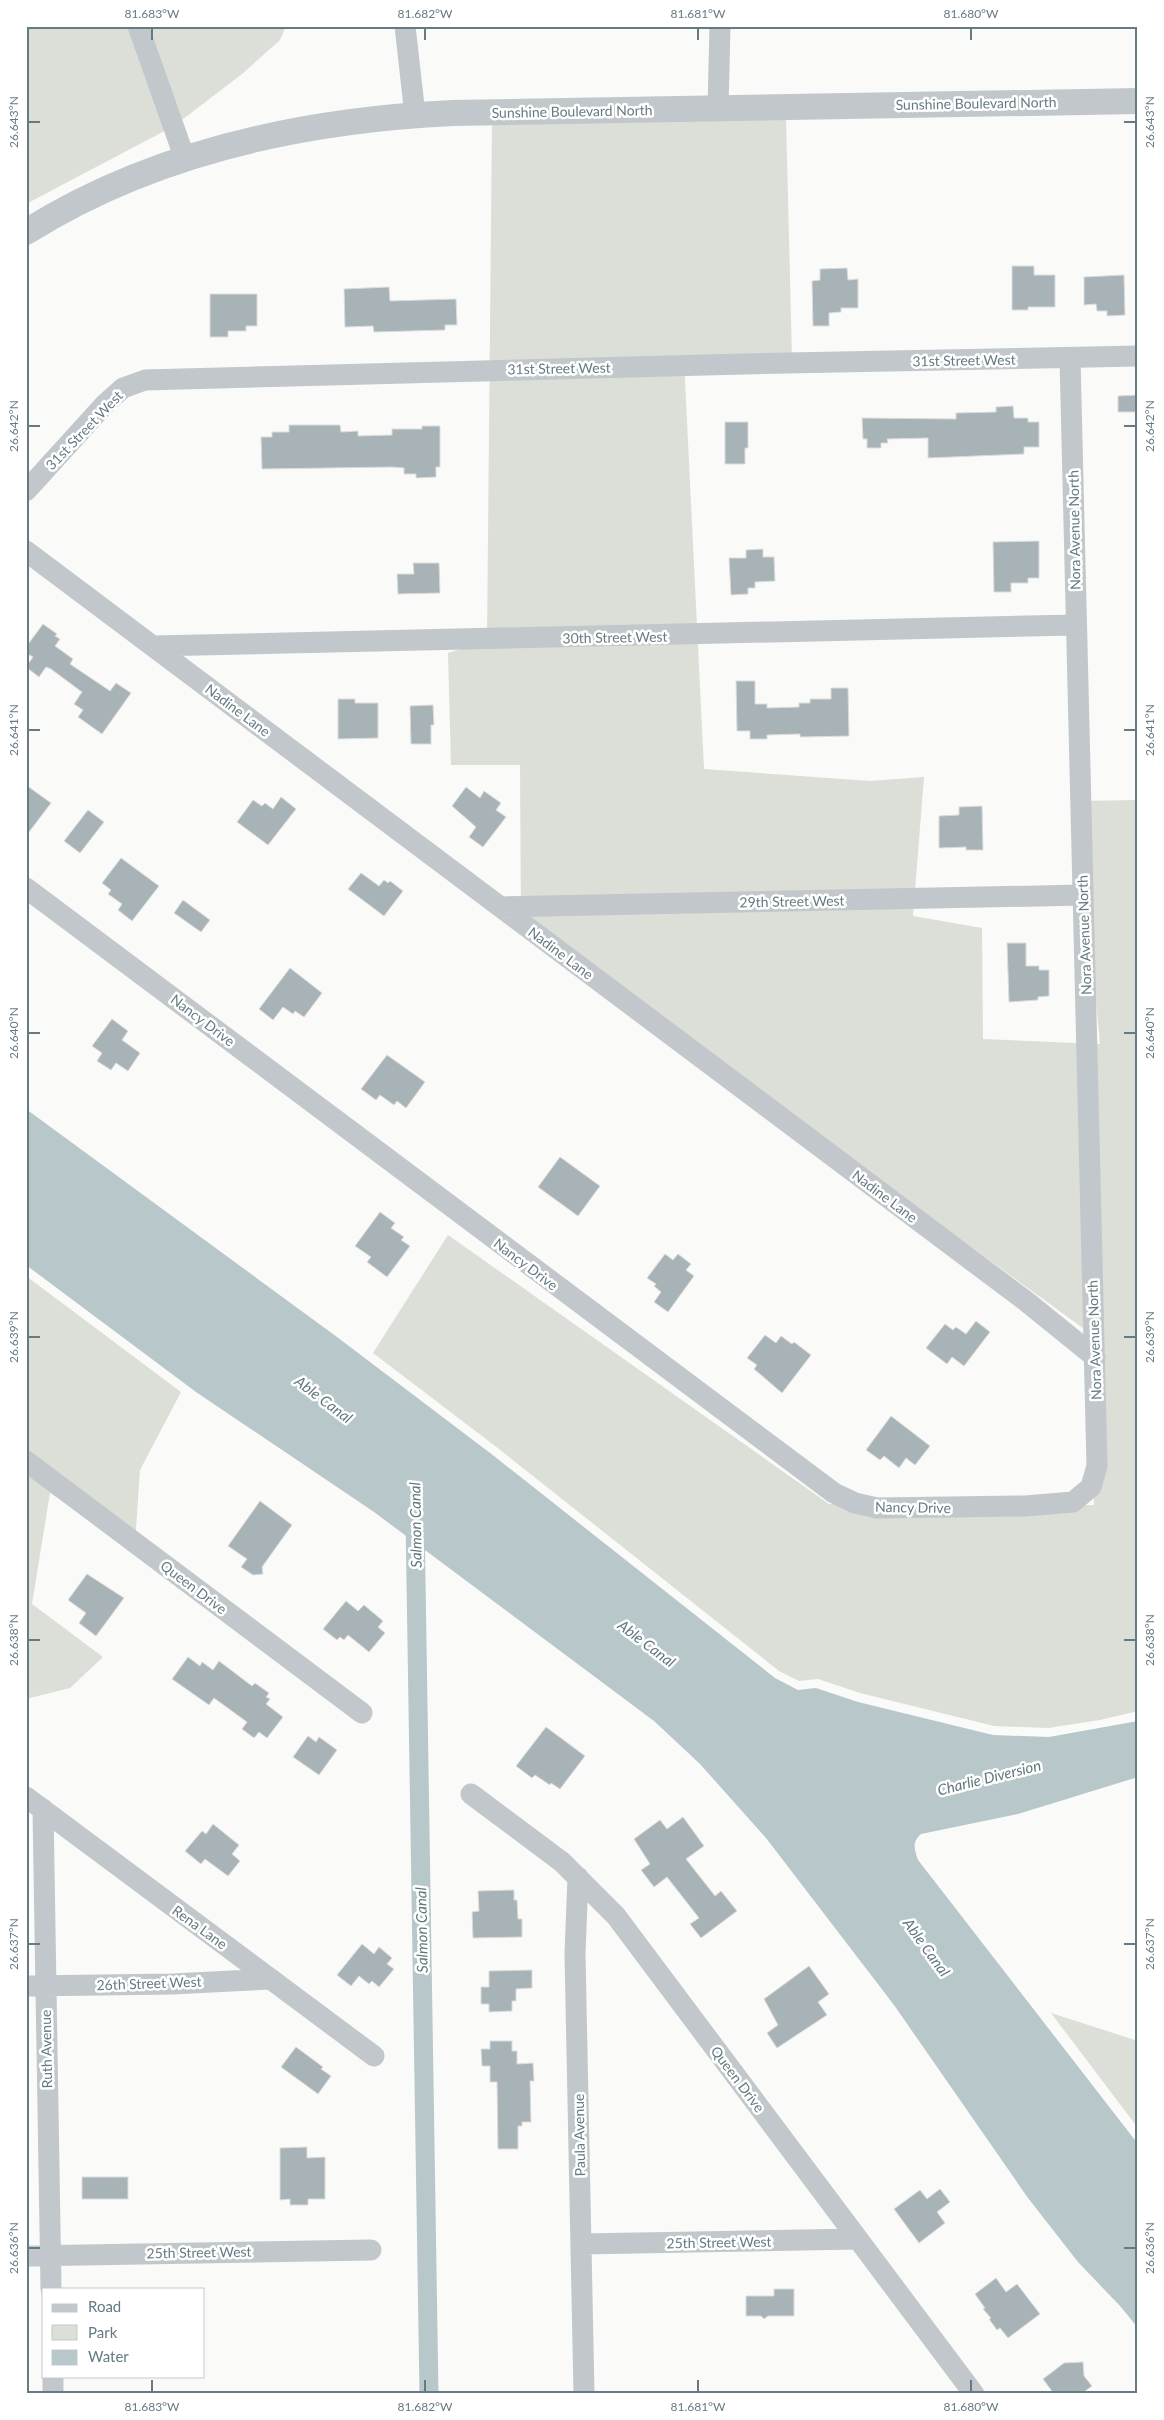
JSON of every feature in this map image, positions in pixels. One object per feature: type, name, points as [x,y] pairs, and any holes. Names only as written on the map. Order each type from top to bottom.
[{"type":"street","points":[[138,26],[185,159]]},
{"type":"street","points":[[406,26],[415,115]]},
{"type":"street","points":[[718,108],[720,26]]},
{"type":"street","name":"Sunshine Boulevard North","points":[[26,232],[91,196],[185,159],[233,145],[357,121],[415,115],[1138,100]]},
{"type":"street","name":"31st Street West","points":[[26,490],[105,404],[123,388],[145,380],[743,364],[1138,356]]},
{"type":"street","name":"Nora Avenue North","points":[[1070,358],[1098,1466],[1091,1488],[1073,1502]]},
{"type":"street","name":"Nadine Lane","points":[[26,551],[1027,1302],[1095,1357]]},
{"type":"street","name":"30th Street West","points":[[154,646],[1076,625]]},
{"type":"street","name":"Nancy Drive","points":[[26,888],[834,1493],[855,1503],[877,1508],[1025,1506],[1073,1502]]},
{"type":"street","name":"29th Street West","points":[[501,907],[1083,894]]},
{"type":"street","name":"Queen Drive","points":[[26,1461],[362,1713]]},
{"type":"street","name":"Queen Drive","points":[[471,1794],[562,1862],[616,1916],[974,2394]]},
{"type":"street","name":"Rena Lane","points":[[34,1803],[374,2056]]},
{"type":"street","name":"Ruth Avenue","points":[[34,1803],[36,1986],[51,2256],[51,2288]]},
{"type":"street","name":"Paula Avenue","points":[[578,1877],[575,1954],[584,2394]]},
{"type":"street","name":"26th Street West","points":[[36,1986],[271,1979]]},
{"type":"street","name":"25th Street West","points":[[581,2244],[857,2239]]},
{"type":"street","name":"25th Street West","points":[[26,2256],[371,2250]]},
{"type":"street","points":[[53,2378],[53,2394]]},
{"type":"green space","points":[[26,26],[286,26],[280,40],[242,74],[174,126],[26,204]]},
{"type":"green space","points":[[786,118],[792,359],[684,360],[704,769],[870,781],[924,777],[913,916],[982,928],[983,1039],[1100,1044],[1078,801],[1138,800],[1138,1711],[1100,1720],[1048,1728],[994,1726],[860,1693],[818,1679],[799,1681],[779,1671],[499,1449],[373,1353],[448,1235],[829,1504],[1094,1505],[1087,1331],[521,921],[520,765],[451,765],[448,653],[487,641],[492,123]]},
{"type":"green space","points":[[26,1276],[181,1392],[140,1470],[135,1544],[50,1493],[32,1604],[103,1657],[70,1688],[26,1699]]},
{"type":"green space","points":[[1051,2013],[1138,2041],[1138,2128]]},
{"type":"water","points":[[26,1109],[337,1337],[494,1456],[775,1678],[798,1690],[816,1688],[858,1702],[993,1735],[1049,1737],[1138,1721],[1138,1777],[1018,1814],[921,1834],[916,1840],[915,1846],[918,1860],[1138,2144],[1138,2328],[1121,2307],[1078,2262],[1028,2198],[894,2005],[766,1838],[700,1764],[654,1721],[374,1512],[196,1392],[26,1265]]},
{"type":"building","points":[[1012,266],[1034,266],[1034,275],[1055,275],[1055,307],[1028,307],[1028,310],[1012,310]]},
{"type":"building","points":[[847,268],[848,280],[858,279],[858,308],[841,308],[841,312],[829,313],[829,326],[813,326],[812,281],[820,280],[820,269]]},
{"type":"building","points":[[1124,275],[1125,315],[1107,316],[1107,311],[1097,311],[1096,304],[1084,305],[1084,277]]},
{"type":"building","points":[[389,287],[390,301],[456,299],[457,325],[445,325],[445,330],[374,332],[373,326],[345,327],[344,289]]},
{"type":"building","points":[[210,294],[257,294],[257,326],[246,326],[246,331],[228,331],[228,337],[210,337]]},
{"type":"building","points":[[1138,395],[1138,412],[1118,412],[1118,396]]},
{"type":"building","points":[[1013,406],[1014,418],[1028,418],[1028,422],[1039,422],[1039,447],[1024,447],[1024,454],[928,458],[928,438],[887,439],[888,443],[881,443],[881,448],[867,448],[867,439],[863,439],[862,418],[956,419],[956,413],[996,412],[996,407]]},
{"type":"building","points":[[725,422],[748,422],[748,448],[745,448],[745,464],[725,464]]},
{"type":"building","points":[[289,425],[340,425],[341,432],[358,431],[358,436],[392,435],[392,429],[422,429],[422,426],[440,426],[440,467],[436,467],[436,477],[416,478],[416,474],[404,474],[404,468],[392,467],[262,469],[261,437],[272,437],[272,432],[289,432]]},
{"type":"building","points":[[1039,541],[1039,578],[1028,578],[1028,583],[1011,583],[1011,592],[994,592],[993,542]]},
{"type":"building","points":[[763,549],[763,557],[774,557],[775,581],[755,582],[755,588],[748,588],[748,594],[731,595],[729,558],[746,558],[746,550]]},
{"type":"building","points":[[413,563],[439,563],[440,593],[398,594],[397,574],[414,574]]},
{"type":"building","points":[[43,624],[57,634],[55,636],[60,639],[55,646],[73,659],[70,664],[110,691],[116,683],[131,693],[102,734],[78,717],[83,710],[74,704],[82,692],[51,669],[46,667],[39,677],[26,667],[33,657],[26,653],[26,647]]},
{"type":"building","points":[[736,681],[755,681],[755,704],[767,704],[767,708],[799,707],[799,703],[810,703],[810,699],[831,699],[831,688],[848,688],[849,736],[800,737],[800,734],[767,735],[767,739],[750,739],[750,731],[737,731]]},
{"type":"building","points":[[338,699],[355,699],[355,703],[378,703],[378,738],[338,739]]},
{"type":"building","points":[[433,705],[434,725],[431,725],[431,744],[411,744],[410,706]]},
{"type":"building","points":[[26,785],[51,803],[26,836]]},
{"type":"building","points":[[466,787],[480,798],[484,791],[501,803],[496,810],[506,817],[483,847],[469,837],[476,827],[452,806]]},
{"type":"building","points":[[281,797],[296,809],[268,845],[237,822],[253,800],[262,806],[265,803],[273,809]]},
{"type":"building","points":[[982,806],[983,850],[966,850],[966,847],[939,848],[939,816],[959,815],[959,807]]},
{"type":"building","points":[[88,810],[104,822],[80,853],[64,841]]},
{"type":"building","points":[[121,858],[159,886],[132,921],[118,910],[122,904],[108,894],[111,890],[102,883]]},
{"type":"building","points":[[361,873],[379,886],[384,880],[388,883],[390,881],[403,891],[384,916],[348,889]]},
{"type":"building","points":[[183,900],[210,920],[201,932],[174,913]]},
{"type":"building","points":[[1007,943],[1026,943],[1026,966],[1039,966],[1039,970],[1049,970],[1049,996],[1038,997],[1038,1000],[1009,1002]]},
{"type":"building","points":[[290,968],[322,993],[304,1017],[295,1011],[293,1014],[283,1007],[273,1020],[259,1009]]},
{"type":"building","points":[[112,1019],[128,1031],[122,1040],[140,1053],[128,1071],[116,1063],[111,1070],[97,1061],[102,1053],[92,1046]]},
{"type":"building","points":[[387,1055],[425,1082],[406,1108],[397,1101],[394,1105],[380,1095],[376,1100],[361,1089]]},
{"type":"building","points":[[560,1157],[600,1186],[578,1216],[538,1187]]},
{"type":"building","points":[[380,1212],[395,1223],[391,1228],[404,1237],[401,1240],[410,1246],[387,1277],[367,1262],[371,1257],[355,1246]]},
{"type":"building","points":[[665,1254],[673,1260],[678,1254],[691,1264],[686,1270],[694,1276],[668,1312],[654,1302],[661,1292],[654,1286],[656,1284],[647,1278]]},
{"type":"building","points":[[976,1321],[990,1332],[964,1366],[952,1357],[947,1364],[926,1348],[945,1324],[953,1330],[956,1327],[966,1334]]},
{"type":"building","points":[[765,1335],[776,1343],[781,1336],[792,1344],[794,1342],[811,1355],[782,1393],[754,1369],[757,1365],[747,1358]]},
{"type":"building","points":[[891,1416],[930,1446],[915,1465],[906,1458],[899,1468],[884,1456],[880,1460],[866,1450]]},
{"type":"building","points":[[260,1501],[292,1525],[262,1567],[263,1574],[253,1575],[241,1567],[247,1559],[228,1546]]},
{"type":"building","points":[[87,1574],[124,1598],[96,1636],[79,1623],[86,1613],[68,1600]]},
{"type":"building","points":[[346,1601],[358,1611],[364,1605],[383,1621],[378,1627],[385,1633],[369,1652],[348,1635],[344,1640],[340,1637],[337,1640],[323,1629]]},
{"type":"building","points":[[188,1657],[200,1666],[202,1662],[213,1670],[219,1661],[252,1686],[255,1683],[269,1693],[266,1697],[270,1699],[266,1704],[283,1717],[267,1738],[259,1732],[254,1738],[242,1729],[247,1722],[214,1698],[209,1705],[172,1679]]},
{"type":"building","points":[[546,1727],[585,1756],[560,1789],[535,1775],[532,1778],[516,1766]]},
{"type":"building","points":[[308,1736],[316,1742],[319,1737],[337,1750],[319,1775],[293,1757]]},
{"type":"building","points":[[683,1817],[704,1846],[686,1859],[715,1896],[721,1891],[737,1911],[701,1938],[690,1924],[699,1918],[667,1877],[654,1887],[641,1870],[650,1864],[634,1839],[660,1820],[667,1829]]},
{"type":"building","points":[[213,1824],[239,1845],[232,1854],[240,1861],[228,1876],[205,1859],[201,1864],[185,1851],[202,1831],[206,1834]]},
{"type":"building","points":[[514,1890],[514,1900],[517,1900],[518,1919],[522,1919],[522,1937],[473,1938],[472,1912],[479,1911],[478,1891]]},
{"type":"building","points":[[362,1944],[374,1954],[379,1947],[392,1958],[387,1964],[394,1969],[379,1987],[372,1981],[369,1984],[359,1976],[351,1986],[337,1975]]},
{"type":"building","points":[[809,1966],[829,1994],[818,2002],[827,2015],[777,2048],[767,2033],[778,2025],[764,1999]]},
{"type":"building","points":[[532,1970],[532,1988],[516,1989],[516,2001],[512,2001],[512,2011],[489,2012],[489,2004],[481,2004],[481,1987],[489,1987],[489,1971]]},
{"type":"building","points":[[490,2041],[512,2041],[512,2051],[517,2051],[517,2064],[533,2063],[534,2081],[530,2081],[531,2122],[522,2122],[522,2126],[518,2126],[518,2149],[498,2149],[497,2082],[490,2082],[490,2066],[482,2066],[481,2049],[490,2049]]},
{"type":"building","points":[[296,2047],[323,2067],[321,2069],[331,2076],[318,2094],[281,2067]]},
{"type":"building","points":[[307,2147],[307,2158],[325,2157],[325,2199],[308,2199],[308,2205],[290,2205],[290,2199],[280,2200],[280,2148]]},
{"type":"building","points":[[82,2177],[128,2177],[128,2199],[82,2199]]},
{"type":"building","points":[[940,2189],[950,2202],[937,2212],[945,2223],[919,2243],[894,2209],[920,2190],[927,2199]]},
{"type":"building","points":[[996,2278],[1006,2292],[1017,2284],[1040,2314],[1008,2338],[1000,2328],[997,2330],[975,2294]]},
{"type":"building","points":[[774,2289],[794,2289],[794,2316],[768,2316],[764,2319],[761,2316],[746,2316],[746,2296],[774,2296]]},
{"type":"building","points":[[1083,2362],[1084,2376],[1092,2386],[1081,2394],[1054,2394],[1043,2379],[1064,2363]]},
{"type":"waterway","name":"Salmon Canal","points":[[415,1518],[429,2394]]},
{"type":"water label","name":"Able Canal","points":[[324,1399]]},
{"type":"water label","name":"Able Canal","points":[[647,1643]]},
{"type":"water label","name":"Charlie Diversion","points":[[989,1777]]},
{"type":"water label","name":"Able Canal","points":[[927,1947]]}]
